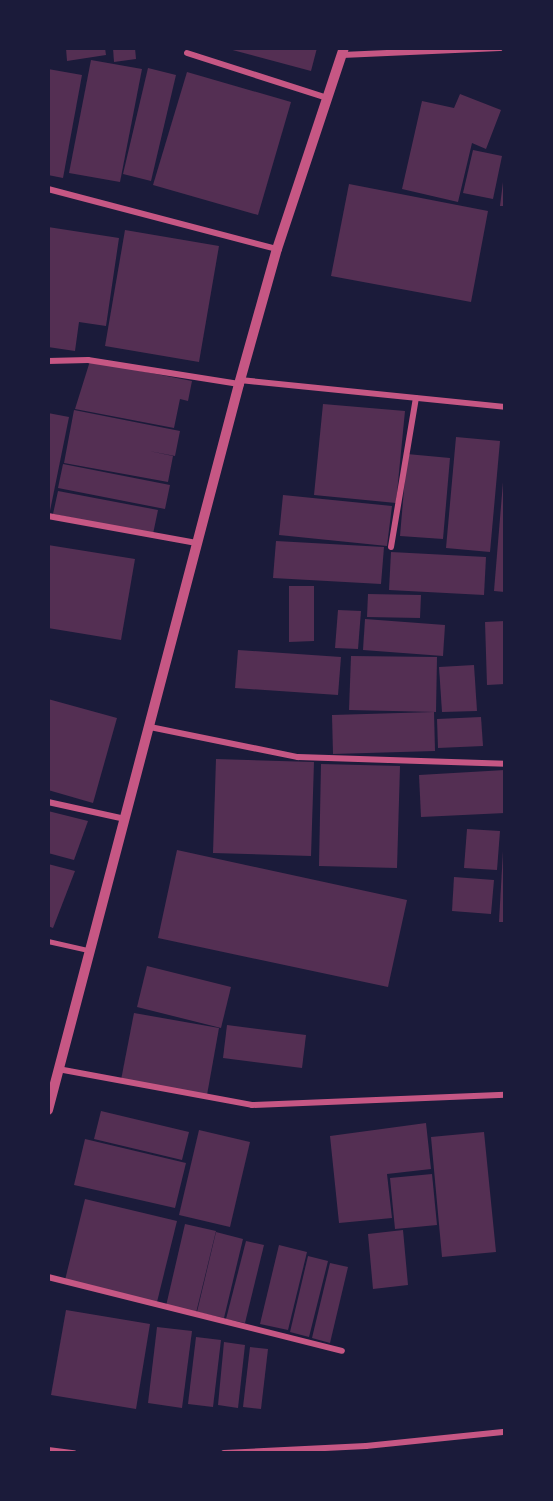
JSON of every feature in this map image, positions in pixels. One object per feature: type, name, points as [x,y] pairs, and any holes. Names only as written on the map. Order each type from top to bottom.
[{"type":"street","points":[[48,1110],[239,382],[277,249],[343,51],[500,48]]},
{"type":"street","points":[[187,53],[327,98]]},
{"type":"street","points":[[48,189],[277,249]]},
{"type":"street","points":[[48,361],[88,360],[239,382],[505,407]]},
{"type":"street","points":[[391,547],[416,398]]},
{"type":"street","points":[[48,516],[197,543]]},
{"type":"street","points":[[150,727],[298,757],[505,764]]},
{"type":"street","points":[[48,802],[125,819]]},
{"type":"street","points":[[58,1069],[252,1105],[505,1095]]},
{"type":"street","points":[[48,1277],[342,1351]]},
{"type":"street","points":[[224,1453],[366,1446],[505,1432]]},
{"type":"street","points":[[48,1450],[74,1453]]},
{"type":"lane","points":[[48,941],[91,950]]},
{"type":"building","points":[[66,48],[105,48],[106,55],[67,61]]},
{"type":"building","points":[[113,48],[135,48],[136,59],[114,62]]},
{"type":"building","points":[[225,48],[317,48],[311,71]]},
{"type":"building","points":[[91,60],[142,69],[120,182],[69,173]]},
{"type":"building","points":[[148,68],[176,75],[151,181],[123,174]]},
{"type":"building","points":[[48,69],[82,75],[63,178],[48,175]]},
{"type":"building","points":[[187,72],[291,102],[258,215],[153,185]]},
{"type":"building","points":[[460,94],[501,110],[486,149],[472,143],[458,202],[402,189],[422,101],[454,108]]},
{"type":"building","points":[[473,150],[502,156],[493,199],[463,193]]},
{"type":"building","points":[[504,174],[505,206],[500,206]]},
{"type":"building","points":[[349,184],[488,211],[471,302],[331,276]]},
{"type":"building","points":[[48,227],[119,238],[106,326],[79,322],[75,351],[48,347]]},
{"type":"building","points":[[125,230],[219,246],[199,362],[105,346]]},
{"type":"building","points":[[90,361],[192,381],[188,401],[180,399],[174,428],[75,409]]},
{"type":"building","points":[[323,404],[405,411],[396,503],[314,495]]},
{"type":"building","points":[[74,410],[180,431],[175,456],[149,451],[173,456],[168,482],[64,463]]},
{"type":"building","points":[[48,413],[69,417],[50,511],[48,511]]},
{"type":"building","points":[[456,437],[500,441],[490,552],[446,548]]},
{"type":"building","points":[[407,454],[450,458],[443,539],[400,536]]},
{"type":"building","points":[[63,464],[170,485],[165,509],[58,488]]},
{"type":"building","points":[[503,482],[505,482],[505,592],[494,591]]},
{"type":"building","points":[[58,491],[158,510],[153,534],[53,514]]},
{"type":"building","points":[[283,495],[392,506],[387,546],[279,535]]},
{"type":"building","points":[[276,541],[384,547],[381,584],[273,578]]},
{"type":"building","points":[[48,545],[135,559],[121,640],[48,628]]},
{"type":"building","points":[[391,552],[486,557],[484,595],[389,590]]},
{"type":"building","points":[[289,586],[314,586],[314,641],[289,642]]},
{"type":"building","points":[[368,594],[421,595],[420,618],[367,617]]},
{"type":"building","points":[[338,610],[361,611],[358,649],[335,648]]},
{"type":"building","points":[[365,619],[445,625],[443,656],[363,650]]},
{"type":"building","points":[[505,621],[505,684],[487,685],[485,622]]},
{"type":"building","points":[[238,650],[341,657],[338,695],[235,688]]},
{"type":"building","points":[[351,656],[437,657],[436,712],[349,710]]},
{"type":"building","points":[[474,665],[477,711],[442,712],[439,667]]},
{"type":"building","points":[[48,699],[117,718],[93,803],[48,790]]},
{"type":"building","points":[[434,712],[435,751],[333,754],[332,715]]},
{"type":"building","points":[[481,717],[483,746],[438,748],[437,719]]},
{"type":"building","points":[[216,759],[314,762],[311,856],[213,853]]},
{"type":"building","points":[[321,764],[400,766],[397,868],[319,866]]},
{"type":"building","points":[[505,770],[505,813],[421,817],[419,775]]},
{"type":"building","points":[[48,811],[88,821],[74,860],[48,853]]},
{"type":"building","points":[[467,829],[500,831],[497,870],[464,868]]},
{"type":"building","points":[[177,850],[407,900],[388,987],[158,938]]},
{"type":"building","points":[[503,851],[505,851],[505,922],[499,922]]},
{"type":"building","points":[[48,864],[75,871],[53,928],[48,926]]},
{"type":"building","points":[[454,877],[494,880],[491,914],[452,911]]},
{"type":"building","points":[[147,966],[231,987],[221,1028],[137,1007]]},
{"type":"building","points":[[134,1013],[219,1028],[207,1095],[121,1080]]},
{"type":"building","points":[[227,1025],[306,1035],[302,1068],[223,1058]]},
{"type":"building","points":[[101,1111],[189,1132],[182,1160],[94,1139]]},
{"type":"building","points":[[426,1123],[431,1169],[387,1174],[392,1218],[339,1223],[330,1136]]},
{"type":"building","points":[[199,1130],[250,1142],[230,1227],[179,1215]]},
{"type":"building","points":[[484,1132],[496,1252],[442,1257],[431,1137]]},
{"type":"building","points":[[85,1139],[186,1163],[175,1208],[74,1185]]},
{"type":"building","points":[[432,1174],[437,1225],[395,1229],[390,1178]]},
{"type":"building","points":[[85,1199],[177,1221],[157,1302],[65,1280]]},
{"type":"building","points":[[185,1224],[216,1231],[196,1313],[166,1306]]},
{"type":"building","points":[[403,1230],[408,1285],[373,1289],[368,1234]]},
{"type":"building","points":[[216,1232],[243,1239],[224,1318],[197,1312]]},
{"type":"building","points":[[246,1241],[264,1245],[245,1323],[226,1319]]},
{"type":"building","points":[[279,1245],[307,1252],[288,1330],[260,1324]]},
{"type":"building","points":[[308,1256],[328,1261],[309,1337],[290,1332]]},
{"type":"building","points":[[330,1263],[348,1267],[330,1343],[312,1338]]},
{"type":"building","points":[[66,1310],[150,1324],[136,1409],[51,1395]]},
{"type":"building","points":[[157,1327],[192,1331],[182,1408],[148,1403]]},
{"type":"building","points":[[196,1337],[221,1340],[213,1407],[188,1404]]},
{"type":"building","points":[[224,1342],[245,1345],[238,1408],[218,1405]]},
{"type":"building","points":[[250,1347],[268,1349],[261,1409],[243,1407]]}]
